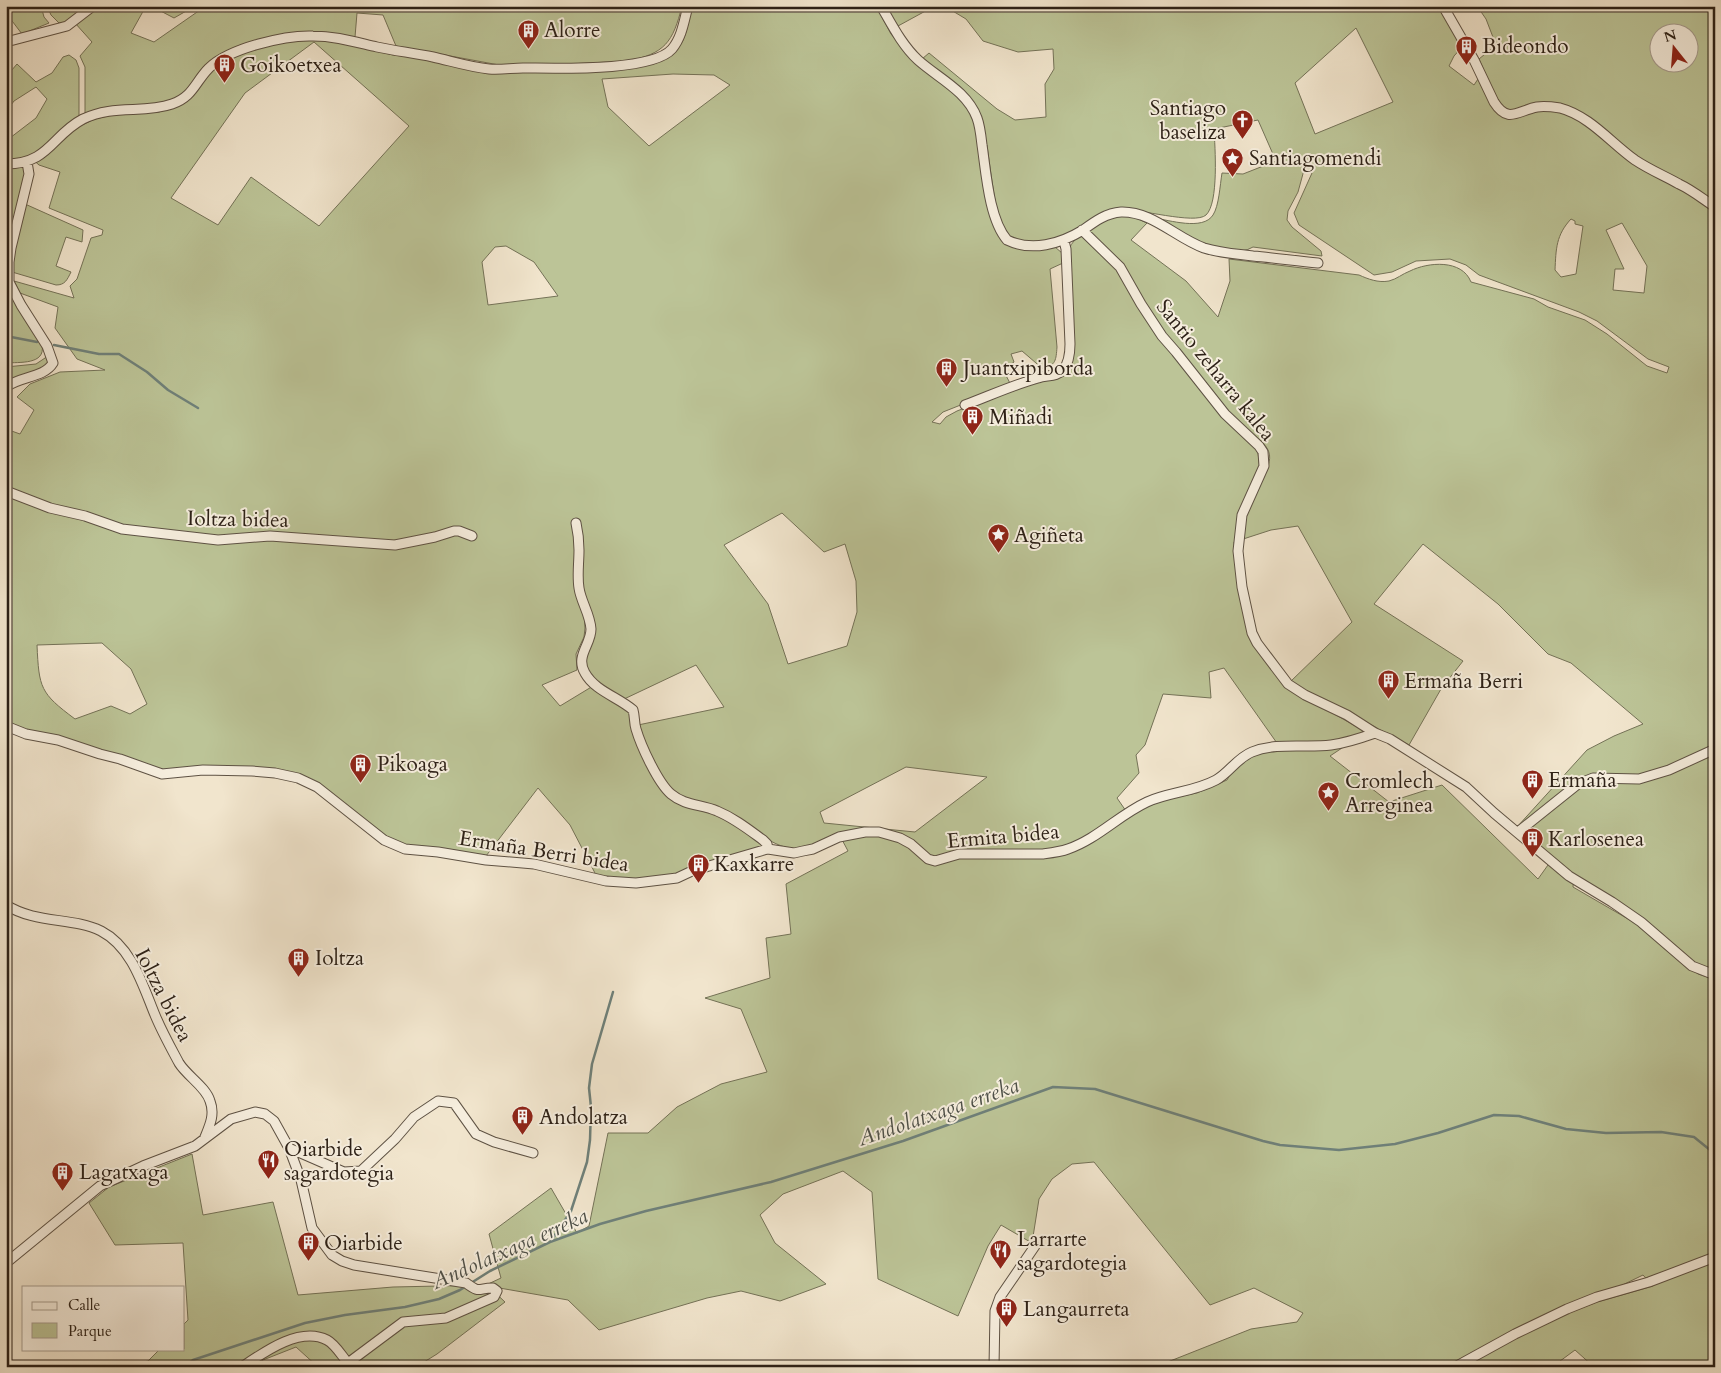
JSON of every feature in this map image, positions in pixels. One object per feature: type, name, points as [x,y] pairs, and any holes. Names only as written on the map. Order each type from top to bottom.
[{"type":"street","points":[[6,42],[67,26],[93,6]]},
{"type":"street","points":[[6,164],[27,162],[40,155],[82,120],[99,113],[157,107],[182,100],[193,90],[200,78],[211,66],[242,50],[280,38],[303,36],[333,37],[379,48],[422,54],[490,69],[548,69],[627,64],[663,56],[672,49],[684,25],[688,6]]},
{"type":"street","points":[[881,6],[892,27],[907,48],[918,60],[961,93],[978,119],[989,193],[1001,234],[1007,240],[1026,245],[1041,245],[1064,241],[1107,215],[1118,212],[1132,212],[1150,219],[1204,248],[1234,254],[1318,263]]},
{"type":"street","points":[[1443,6],[1474,60],[1494,102],[1505,114],[1513,115],[1538,107],[1558,108],[1570,112],[1584,118],[1654,172],[1715,201]]},
{"type":"street","points":[[6,387],[18,380],[49,369],[53,363],[47,346],[9,282],[8,262],[29,174],[27,162]]},
{"type":"street","points":[[1694,192],[1715,207]]},
{"type":"street","name":"Santio zeharra kalea","points":[[1082,230],[1120,267],[1140,304],[1162,336],[1226,414],[1263,452],[1264,466],[1242,515],[1238,551],[1242,587],[1256,643],[1288,684],[1371,730]]},
{"type":"street","points":[[965,405],[1027,381],[1058,374],[1064,370],[1070,344],[1066,249],[1064,241]]},
{"type":"street","name":"Ioltza bidea","points":[[6,491],[50,508],[85,516],[122,529],[218,540],[270,536],[395,545],[454,531],[472,536]]},
{"type":"street","points":[[576,523],[579,539],[578,584],[591,630],[581,661],[585,674],[600,689],[633,710],[635,728],[657,776],[671,794],[688,804],[707,807],[731,818],[763,840],[767,844],[768,849]]},
{"type":"street","name":"Ermaña Berri bidea","points":[[6,726],[26,734],[58,740],[100,754],[120,758],[162,774],[203,770],[252,771],[298,778],[316,787],[384,840],[406,849],[486,860],[534,864],[585,878],[630,883],[677,878],[768,849]]},
{"type":"street","points":[[1371,730],[1390,739],[1466,787],[1569,876],[1641,922],[1692,966],[1715,975]]},
{"type":"street","name":"Ermita bidea","points":[[768,849],[789,852],[804,851],[839,836],[879,832],[900,838],[911,844],[928,859],[935,861],[959,854],[1042,854],[1068,850],[1147,802],[1195,789],[1217,780],[1242,757],[1260,749],[1288,745],[1331,745],[1353,740],[1371,730]]},
{"type":"street","points":[[1518,832],[1564,793],[1582,782],[1593,778],[1639,779],[1669,770],[1715,749]]},
{"type":"street","name":"Ioltza bidea","points":[[6,905],[30,916],[88,926],[101,931],[121,946],[139,975],[156,1017],[178,1060],[211,1102],[212,1119],[204,1138]]},
{"type":"street","points":[[289,1148],[344,1172],[361,1171],[396,1139],[414,1117],[438,1101],[454,1103],[476,1134],[494,1142],[533,1153]]},
{"type":"street","points":[[6,1263],[100,1186],[143,1166],[195,1146],[231,1119],[255,1112],[265,1114],[274,1121],[289,1148],[301,1180],[312,1228],[332,1255],[354,1265],[469,1286],[480,1291],[485,1288],[493,1288],[497,1291],[494,1297],[446,1318],[403,1322],[349,1365],[328,1340],[312,1336],[290,1339],[280,1343],[242,1367]]},
{"type":"street","points":[[994,1367],[995,1311],[1000,1297],[1035,1246]]},
{"type":"street","points":[[1455,1367],[1515,1334],[1567,1309],[1649,1282],[1715,1257]]},
{"type":"green space","points":[[6,6],[41,6],[44,17],[49,23],[22,34],[6,13]]},
{"type":"green space","points":[[47,6],[146,6],[131,33],[154,42],[200,10],[195,6],[682,6],[671,37],[659,50],[650,55],[627,61],[510,67],[396,46],[383,15],[357,13],[355,37],[333,34],[338,41],[393,55],[423,58],[492,72],[552,72],[647,64],[668,56],[681,44],[687,28],[691,6],[876,6],[891,34],[912,59],[922,59],[929,53],[997,109],[1015,120],[1046,117],[1045,84],[1054,69],[1053,49],[1018,52],[983,41],[966,19],[951,10],[931,8],[898,26],[885,6],[1440,6],[1464,45],[1454,56],[1449,66],[1474,85],[1480,76],[1500,115],[1503,107],[1494,94],[1479,59],[1496,45],[1486,19],[1477,6],[1715,6],[1715,971],[1693,963],[1624,906],[1574,875],[1573,887],[1635,923],[1698,974],[1715,980],[1715,1367],[1594,1367],[1575,1350],[1552,1367],[1155,1367],[1251,1329],[1297,1322],[1303,1313],[1254,1288],[1210,1305],[1094,1162],[1072,1164],[1052,1179],[1039,1199],[1032,1243],[1001,1225],[988,1246],[958,1316],[878,1279],[872,1192],[843,1171],[783,1194],[760,1215],[775,1243],[826,1284],[780,1301],[741,1291],[707,1298],[599,1330],[568,1300],[488,1286],[505,1302],[437,1354],[416,1367],[318,1367],[296,1347],[263,1360],[257,1367],[117,1367],[148,1361],[159,1350],[185,1350],[185,1323],[188,1320],[183,1243],[115,1245],[89,1203],[109,1187],[192,1154],[203,1215],[273,1202],[298,1295],[393,1287],[486,1285],[501,1278],[489,1234],[551,1188],[577,1233],[589,1226],[608,1133],[648,1133],[677,1107],[721,1084],[767,1072],[741,1009],[705,998],[770,978],[766,938],[791,934],[786,884],[848,851],[839,834],[819,843],[796,849],[776,844],[726,812],[715,807],[686,800],[669,787],[655,768],[638,725],[724,707],[696,665],[622,700],[599,686],[586,669],[584,658],[593,631],[591,617],[582,589],[583,546],[581,527],[574,525],[576,545],[574,580],[576,593],[584,614],[584,637],[576,654],[577,670],[542,685],[560,706],[593,686],[626,707],[646,760],[664,790],[677,801],[729,819],[760,841],[763,844],[762,847],[693,868],[676,876],[630,880],[596,875],[570,825],[538,788],[486,856],[443,849],[407,846],[373,829],[319,786],[300,776],[269,769],[205,767],[166,771],[122,756],[59,738],[35,734],[6,724],[6,493],[29,504],[85,519],[122,532],[221,543],[270,538],[388,547],[426,542],[455,533],[471,538],[474,535],[470,530],[459,528],[410,540],[391,541],[268,534],[219,538],[121,527],[82,514],[66,511],[6,488],[6,429],[20,434],[34,410],[17,397],[30,384],[60,372],[105,370],[77,359],[55,328],[58,307],[20,293],[14,281],[74,298],[70,286],[77,279],[91,238],[102,235],[103,230],[49,208],[60,172],[39,165],[30,157],[22,160],[26,171],[17,216],[6,229],[6,171],[8,161],[6,160],[6,141],[36,118],[47,99],[36,87],[14,101],[6,112],[6,64],[11,71],[17,64],[36,82],[52,73],[63,57],[69,55],[76,60],[79,68],[79,119],[84,124],[95,119],[121,113],[159,112],[174,107],[186,101],[198,89],[212,69],[231,60],[235,51],[207,64],[181,97],[170,102],[157,105],[119,106],[85,115],[85,67],[80,56],[92,42],[75,23],[59,23],[51,15]],"holes":[[[1356,28],[1393,102],[1315,134],[1295,83]],[[314,42],[409,126],[319,226],[251,177],[218,225],[171,198],[245,93]],[[673,74],[714,75],[730,85],[649,146],[608,107],[602,79]],[[1258,120],[1276,161],[1243,174],[1222,173],[1217,206],[1213,215],[1208,220],[1194,224],[1154,218],[1189,237],[1230,251],[1242,251],[1253,247],[1322,256],[1321,251],[1292,227],[1287,220],[1288,211],[1298,192],[1304,170],[1312,173],[1294,213],[1299,225],[1374,275],[1392,272],[1416,261],[1450,259],[1466,265],[1479,275],[1579,312],[1597,321],[1648,359],[1669,367],[1667,373],[1647,366],[1607,334],[1585,320],[1548,307],[1534,299],[1471,282],[1460,269],[1444,264],[1417,268],[1392,280],[1381,281],[1359,275],[1229,259],[1230,281],[1218,317],[1186,281],[1131,240],[1147,223],[1131,216],[1120,215],[1092,227],[1078,237],[1070,247],[1073,348],[1071,363],[1064,373],[1058,377],[1029,383],[957,411],[946,417],[940,424],[932,422],[943,412],[1011,385],[1003,370],[1014,362],[1011,354],[1022,351],[1043,369],[1053,364],[1056,355],[1057,347],[1050,269],[1063,263],[1062,253],[1055,247],[1018,246],[1005,239],[998,229],[993,215],[985,182],[980,141],[987,145],[1002,231],[1008,237],[1020,241],[1033,243],[1047,242],[1070,235],[1100,216],[1113,211],[1128,210],[1190,218],[1200,218],[1206,215],[1210,209],[1215,187],[1214,129]],[[1571,219],[1575,221],[1575,224],[1583,226],[1576,274],[1561,277],[1555,270],[1557,249],[1562,231]],[[1622,223],[1647,266],[1644,293],[1613,290],[1615,269],[1624,269],[1606,230]],[[506,246],[534,262],[558,296],[488,305],[482,262],[495,247]],[[1244,428],[1262,442],[1270,455],[1267,469],[1256,490],[1252,485],[1260,469],[1258,453]],[[782,513],[824,552],[845,544],[856,581],[857,612],[847,646],[788,664],[768,604],[724,545]],[[1298,526],[1352,622],[1290,682],[1409,745],[1441,689],[1463,661],[1374,604],[1423,544],[1498,604],[1548,654],[1571,663],[1643,724],[1587,750],[1517,827],[1553,858],[1538,879],[1442,785],[1389,802],[1330,756],[1366,732],[1285,686],[1254,645],[1249,631],[1239,586],[1234,542],[1271,530]],[[102,643],[131,669],[147,704],[130,714],[111,706],[75,719],[55,703],[44,688],[39,671],[37,645]],[[1224,668],[1279,746],[1240,757],[1227,780],[1197,793],[1167,799],[1136,811],[1126,811],[1117,798],[1139,773],[1136,755],[1145,745],[1163,694],[1211,698],[1209,672]],[[906,767],[987,777],[915,832],[824,823],[820,812]],[[1643,1275],[1653,1286],[1597,1302],[1557,1317]]]},
{"type":"green space","points":[[151,6],[195,6],[174,18]]},
{"type":"green space","points":[[25,204],[83,230],[82,242],[66,237],[56,266],[71,272],[67,280],[62,284],[56,285],[12,272],[13,254]]},
{"type":"green space","points":[[13,296],[42,345],[42,351],[40,356],[30,361],[6,363],[6,301]]},
{"type":"green space","points":[[48,356],[48,366],[6,384],[6,367],[36,364]]},
{"type":"waterway","points":[[6,336],[37,342]]},
{"type":"waterway","points":[[54,345],[99,354],[119,354],[147,372],[168,390],[198,408]]},
{"type":"waterway","points":[[551,1241],[571,1211],[587,1162],[590,1140],[591,1107],[589,1088],[592,1064],[613,992]]},
{"type":"waterway","name":"Andolatxaga erreka","points":[[184,1367],[193,1360],[305,1323],[345,1315],[405,1307],[439,1299],[460,1290],[490,1271],[550,1242],[600,1224],[646,1211],[771,1182],[903,1141],[1053,1087],[1095,1089],[1280,1145],[1339,1150],[1395,1144],[1438,1133],[1494,1115],[1519,1116],[1566,1129],[1606,1133],[1661,1132],[1694,1137],[1715,1154]]},
{"type":"place","name":"Alorre","points":[[528,49]]},
{"type":"place","name":"Bideondo","points":[[1466,65]]},
{"type":"place","name":"Goikoetxea","points":[[224,84]]},
{"type":"place","name":"Santiago baseliza","points":[[1242,139]]},
{"type":"place","name":"Santiagomendi","points":[[1233,177]]},
{"type":"place","name":"Juantxipiborda","points":[[947,387]]},
{"type":"place","name":"Miñadi","points":[[973,436]]},
{"type":"place","name":"Agiñeta","points":[[998,554]]},
{"type":"place","name":"Ermaña Berri","points":[[1388,700]]},
{"type":"place","name":"Pikoaga","points":[[361,783]]},
{"type":"place","name":"Ermaña","points":[[1532,799]]},
{"type":"place","name":"Cromlech Arreginea","points":[[1329,812]]},
{"type":"place","name":"Karlosenea","points":[[1532,858]]},
{"type":"place","name":"Kaxkarre","points":[[698,883]]},
{"type":"place","name":"Ioltza","points":[[299,977]]},
{"type":"place","name":"Andolatza","points":[[523,1136]]},
{"type":"place","name":"Oiarbide sagardotegia","points":[[268,1180]]},
{"type":"place","name":"Lagatxaga","points":[[63,1191]]},
{"type":"place","name":"Oiarbide","points":[[308,1262]]},
{"type":"place","name":"Larrarte sagardotegia","points":[[1001,1270]]},
{"type":"place","name":"Langaurreta","points":[[1007,1328]]}]
